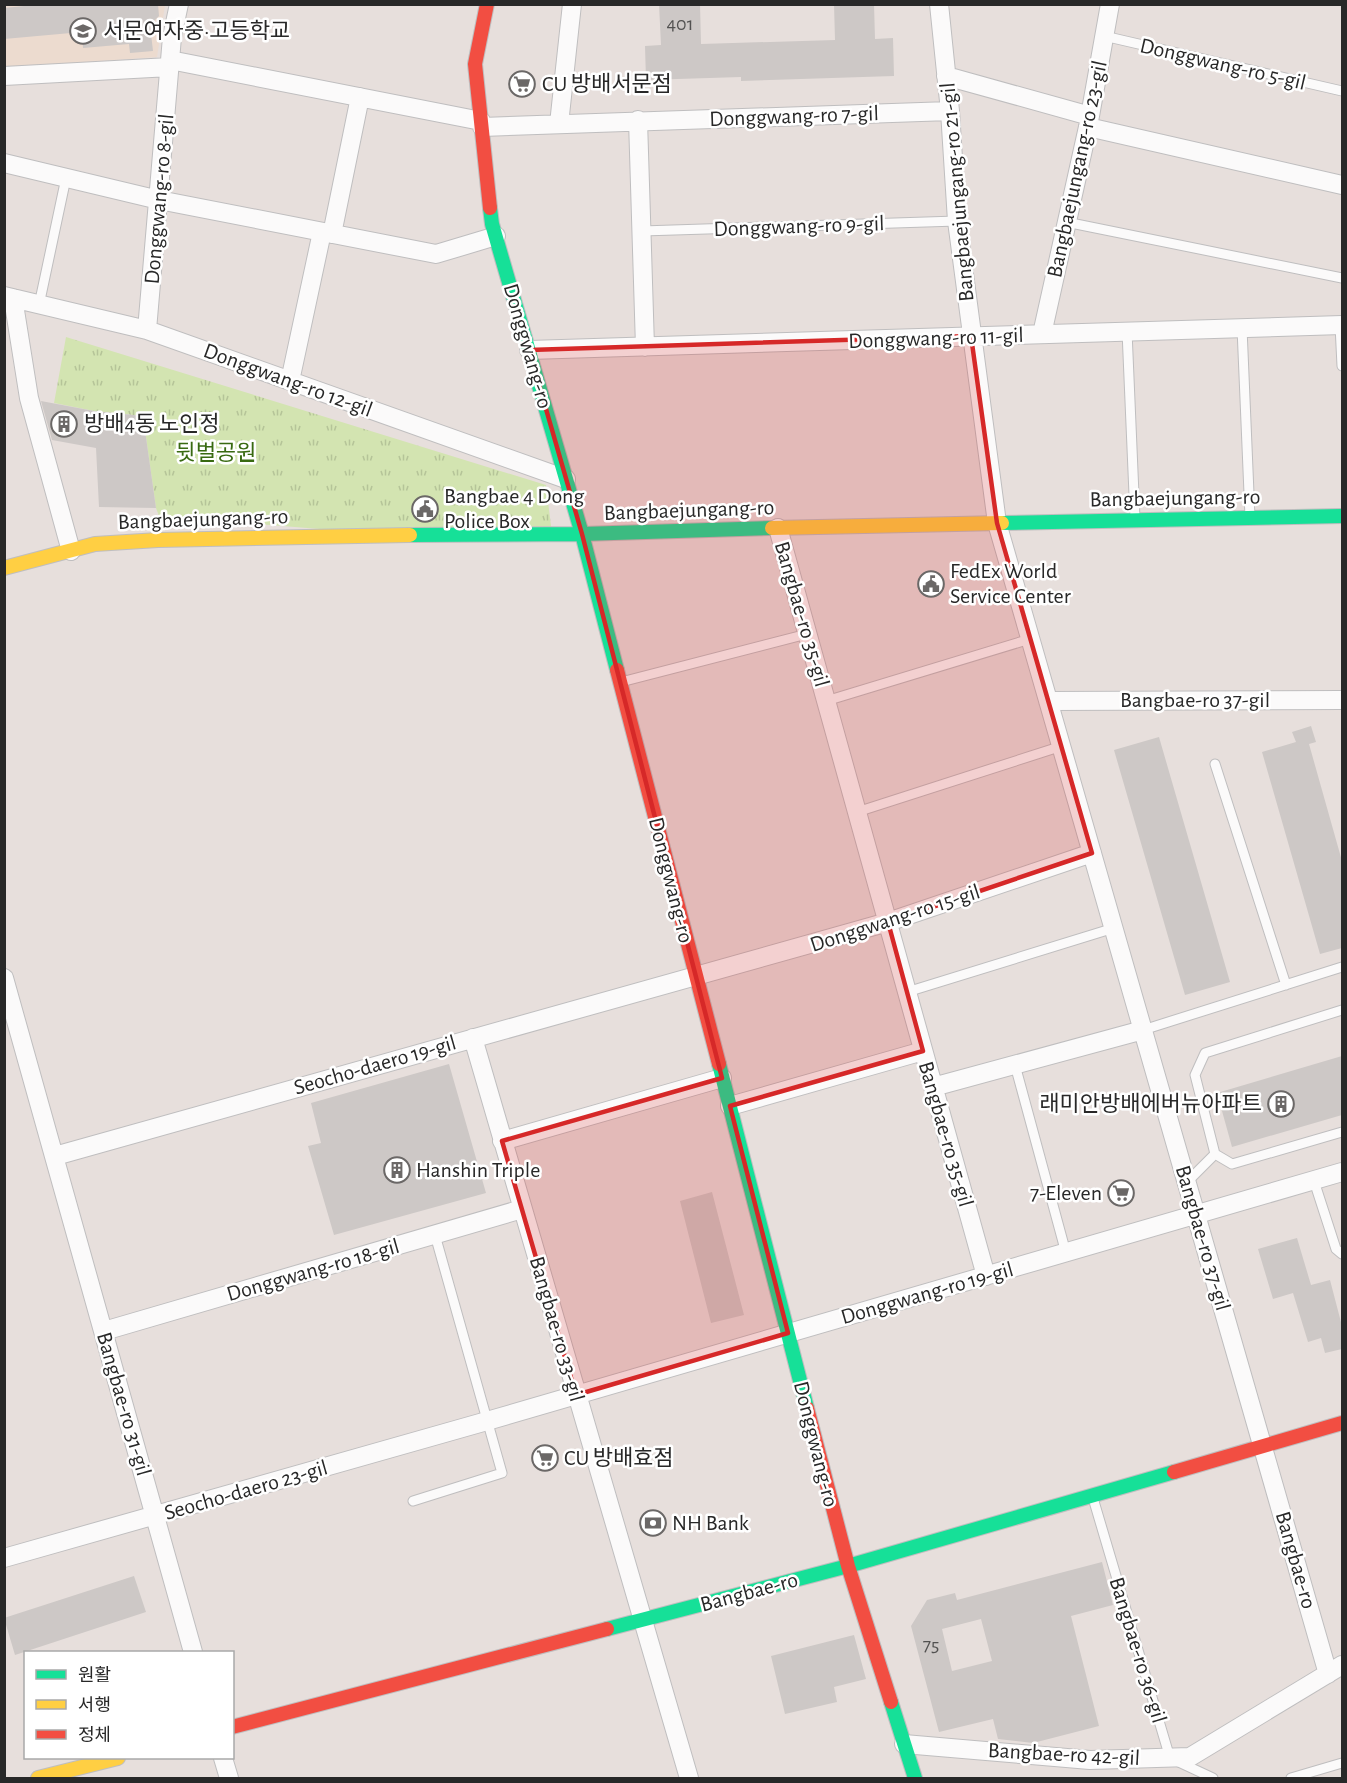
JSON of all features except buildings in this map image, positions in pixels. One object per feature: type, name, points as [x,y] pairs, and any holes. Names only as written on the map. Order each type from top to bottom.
[{"type":"street","name":"Donggwang-ro 8-gil","points":[[147,330],[172,37],[180,4]]},
{"type":"street","name":"Donggwang-ro","points":[[487,4],[475,64],[492,224],[582,534],[848,1566],[915,1779]]},
{"type":"street","points":[[560,124],[572,4]]},
{"type":"street","name":"Bangbaejungang-ro 21-gil","points":[[939,4],[950,111],[957,221],[997,523]]},
{"type":"street","name":"Bangbaejungang-ro 23-gil","points":[[1042,334],[1089,121],[1110,4]]},
{"type":"street","points":[[4,76],[170,64],[360,97],[482,124]]},
{"type":"street","points":[[946,76],[1089,121],[1342,185]]},
{"type":"street","points":[[290,381],[360,97]]},
{"type":"street","name":"Donggwang-ro 7-gil","points":[[482,124],[560,124],[950,111]]},
{"type":"street","points":[[638,120],[645,347]]},
{"type":"street","points":[[4,163],[159,200],[436,254],[496,236]]},
{"type":"street","points":[[9,297],[28,398],[71,551]]},
{"type":"street","name":"Donggwang-ro 12-gil","points":[[9,297],[147,330],[566,479]]},
{"type":"street","name":"Donggwang-ro 11-gil","points":[[529,350],[1341,325]]},
{"type":"street","name":"Bangbaejungang-ro","points":[[4,568],[95,544],[158,540],[383,535],[582,534],[1342,516]]},
{"type":"street","name":"Bangbae-ro 37-gil","points":[[997,523],[1263,1446]]},
{"type":"street","name":"Bangbae-ro 35-gil","points":[[778,528],[986,1276]]},
{"type":"street","name":"Bangbae-ro 37-gil","points":[[1048,701],[1342,700]]},
{"type":"street","name":"Donggwang-ro 15-gil","points":[[696,977],[888,922],[1092,853]]},
{"type":"street","name":"Seocho-daero 19-gil","points":[[55,1156],[696,977]]},
{"type":"street","name":"Bangbae-ro 31-gil","points":[[4,978],[192,1651]]},
{"type":"street","points":[[933,1087],[1143,1030]]},
{"type":"street","name":"Bangbae-ro 33-gil","points":[[473,1038],[689,1779]]},
{"type":"street","points":[[730,1106],[923,1051]]},
{"type":"street","points":[[502,1141],[723,1078]]},
{"type":"street","name":"Donggwang-ro 19-gil","points":[[788,1334],[1342,1172]]},
{"type":"street","name":"Donggwang-ro 18-gil","points":[[104,1330],[522,1209]]},
{"type":"street","name":"Seocho-daero 23-gil","points":[[4,1558],[788,1334]]},
{"type":"street","name":"Bangbae-ro","points":[[234,1726],[848,1566],[1342,1424]]},
{"type":"street","name":"Bangbae-ro","points":[[1263,1446],[1335,1669]]},
{"type":"street","name":"Bangbae-ro 42-gil","points":[[904,1744],[1090,1760],[1190,1757],[1335,1669]]},
{"type":"street","points":[[38,1779],[114,1759]]},
{"type":"street","points":[[223,1759],[229,1779]]},
{"type":"lane","name":"Donggwang-ro 5-gil","points":[[1104,36],[1342,91]]},
{"type":"lane","points":[[39,305],[66,178]]},
{"type":"lane","name":"Donggwang-ro 9-gil","points":[[642,231],[957,221]]},
{"type":"lane","points":[[1066,222],[1342,278]]},
{"type":"lane","points":[[1341,325],[1342,366]]},
{"type":"lane","points":[[1242,328],[1250,518]]},
{"type":"lane","points":[[1127,331],[1135,520]]},
{"type":"lane","points":[[620,682],[807,634]]},
{"type":"lane","name":"Bangbae-ro 35-gil","points":[[826,701],[1030,639]]},
{"type":"lane","points":[[857,812],[1062,746]]},
{"type":"lane","points":[[1215,764],[1286,985]]},
{"type":"lane","points":[[907,992],[1114,928]]},
{"type":"lane","points":[[1143,1030],[1342,967]]},
{"type":"lane","points":[[1342,1010],[1205,1053],[1196,1075],[1215,1154],[1232,1164],[1342,1132]]},
{"type":"lane","points":[[1015,1065],[1066,1253]]},
{"type":"lane","points":[[1187,1182],[1215,1154]]},
{"type":"lane","points":[[1314,1181],[1336,1249],[1342,1254]]},
{"type":"lane","points":[[413,1501],[502,1473],[435,1235]]},
{"type":"lane","name":"Bangbae-ro 36-gil","points":[[1092,1496],[1170,1758]]},
{"type":"lane","points":[[1170,1758],[1213,1779]]},
{"type":"lane","points":[[1292,1779],[1342,1763]]},
{"type":"highlighted area","points":[[971,336],[997,523],[1092,853],[888,922],[923,1051],[730,1106],[788,1333],[576,1395],[502,1141],[722,1078],[582,534],[529,350]]},
{"type":"shaded area","name":"서문여자중·고등학교","points":[[5,5],[165,5],[157,57],[5,68]]},
{"type":"green space","name":"뒷벌공원","points":[[66,337],[546,485],[552,534],[395,535],[159,516],[143,416],[94,411],[54,403]]},
{"type":"traffic: fast","points":[[490,208],[492,224],[582,534],[617,670]]},
{"type":"traffic: fast","points":[[1002,523],[1342,516]]},
{"type":"traffic: fast","points":[[410,535],[582,534],[772,528]]},
{"type":"traffic: fast","points":[[719,1064],[807,1408]]},
{"type":"traffic: fast","points":[[607,1629],[848,1566],[1174,1472]]},
{"type":"traffic: fast","points":[[891,1702],[915,1778]]},
{"type":"traffic: slow","points":[[772,528],[1002,523]]},
{"type":"traffic: slow","points":[[4,568],[95,544],[158,540],[410,535]]},
{"type":"traffic: slow","points":[[38,1778],[114,1759]]},
{"type":"traffic: jam","points":[[487,4],[475,64],[490,208]]},
{"type":"traffic: jam","points":[[617,670],[719,1064]]},
{"type":"traffic: jam","points":[[807,1408],[848,1566],[891,1702]]},
{"type":"traffic: jam","points":[[1174,1472],[1342,1423]]},
{"type":"traffic: jam","points":[[234,1726],[607,1629]]},
{"type":"place","name":"서문여자중·고등학교","points":[[83,31]]},
{"type":"place","name":"CU 방배서문점","points":[[522,84]]},
{"type":"place","name":"방배4동 노인정","points":[[64,424]]},
{"type":"place","name":"Bangbae 4 Dong Police Box","points":[[425,509]]},
{"type":"place","name":"FedEx World Service Center","points":[[931,584]]},
{"type":"place","name":"래미안방배에버뉴아파트","points":[[1281,1104]]},
{"type":"place","name":"Hanshin Triple","points":[[397,1170]]},
{"type":"place","name":"7-Eleven","points":[[1121,1193]]},
{"type":"place","name":"CU 방배효점","points":[[545,1458]]},
{"type":"place","name":"NH Bank","points":[[653,1523]]}]
